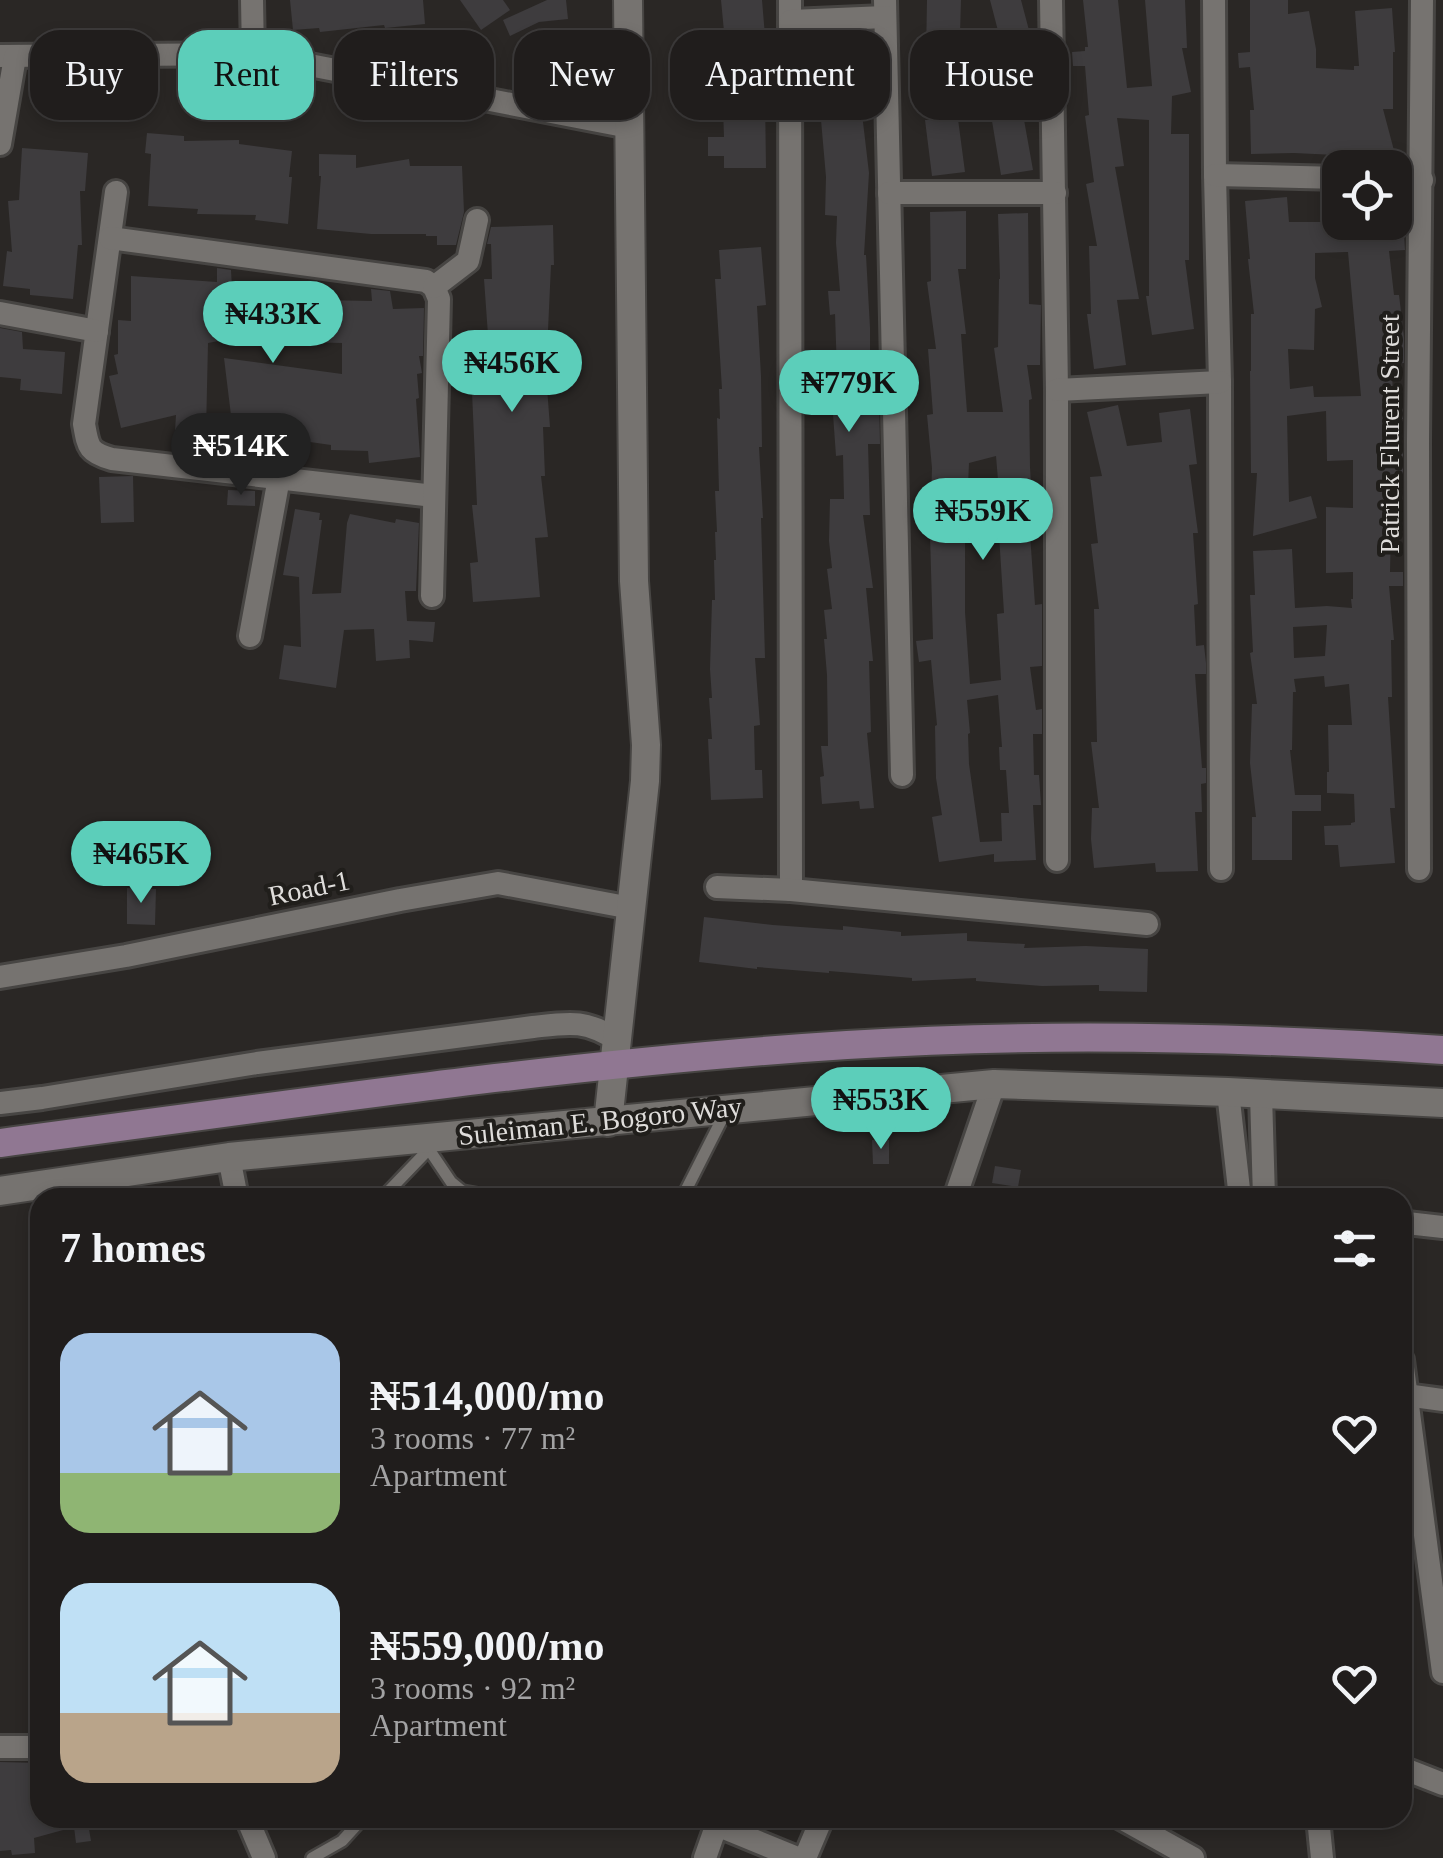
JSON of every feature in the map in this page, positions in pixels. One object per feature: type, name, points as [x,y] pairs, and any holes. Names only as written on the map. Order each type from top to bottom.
[{"type":"main road","name":"Suleiman E. Bogoro Way","points":[[0,1143],[502,1076],[615,1052],[1011,1038],[1182,1037],[1443,1050]]},
{"type":"street","points":[[252,0],[253,30]]},
{"type":"street","points":[[608,1122],[646,745],[634,580],[628,0]]},
{"type":"street","points":[[1051,0],[1057,390],[1057,860]]},
{"type":"street","points":[[1214,0],[1221,870]]},
{"type":"street","name":"Patrick Flurent Street","points":[[1418,869],[1422,0]]},
{"type":"street","points":[[791,890],[791,10],[886,9],[902,775]]},
{"type":"street","points":[[0,144],[8,57],[178,55]]},
{"type":"street","points":[[314,66],[629,127]]},
{"type":"street","points":[[1214,174],[1322,177]]},
{"type":"street","points":[[1412,180],[1422,180]]},
{"type":"street","points":[[116,192],[84,424],[88,446],[96,454],[434,496]]},
{"type":"street","points":[[889,193],[1054,193]]},
{"type":"street","points":[[434,286],[468,260],[477,220]]},
{"type":"street","points":[[110,238],[426,281],[434,286],[439,299],[432,596]]},
{"type":"street","points":[[0,313],[97,331]]},
{"type":"street","points":[[1057,390],[1220,382]]},
{"type":"street","points":[[1418,441],[1443,442]]},
{"type":"street","points":[[250,636],[278,478]]},
{"type":"street","name":"Road-1","points":[[0,977],[498,883],[631,908]]},
{"type":"street","points":[[717,887],[791,890],[1146,924]]},
{"type":"street","points":[[0,1103],[256,1063],[578,1022],[606,1033],[615,1052]]},
{"type":"street","points":[[958,1188],[994,1084]]},
{"type":"street","name":"Suleiman E. Bogoro Way","points":[[0,1191],[229,1157],[426,1144],[728,1108],[994,1084],[1443,1104]]},
{"type":"street","points":[[1228,1092],[1239,1188]]},
{"type":"street","points":[[1261,1094],[1264,1188]]},
{"type":"street","points":[[229,1157],[235,1188]]},
{"type":"street","points":[[1412,1224],[1443,1227]]},
{"type":"street","points":[[1412,1396],[1443,1400]]},
{"type":"street","points":[[1412,1432],[1437,1585],[1443,1672]]},
{"type":"street","points":[[0,1747],[30,1748]]},
{"type":"street","points":[[1412,1772],[1443,1784]]},
{"type":"street","points":[[251,1828],[264,1858]]},
{"type":"street","points":[[705,1858],[716,1828]]},
{"type":"street","points":[[732,1828],[801,1858],[817,1828]]},
{"type":"street","points":[[1139,1828],[1193,1858]]},
{"type":"street","points":[[1319,1828],[1322,1858]]},
{"type":"lane","points":[[687,1188],[728,1108]]},
{"type":"lane","points":[[390,1188],[426,1144],[458,1188]]},
{"type":"lane","points":[[312,1858],[342,1841],[354,1828]]},
{"type":"building","points":[[290,0],[423,0],[425,24],[320,32],[319,28],[293,30]]},
{"type":"building","points":[[460,0],[503,0],[510,10],[481,30]]},
{"type":"building","points":[[547,0],[566,0],[568,19],[539,22],[514,30],[510,36],[503,20]]},
{"type":"building","points":[[721,0],[762,0],[764,30],[724,30]]},
{"type":"building","points":[[927,0],[961,0],[960,30],[926,30]]},
{"type":"building","points":[[990,0],[1021,0],[1029,30],[998,30]]},
{"type":"building","points":[[1083,0],[1118,0],[1127,88],[1152,86],[1145,0],[1185,0],[1187,48],[1182,48],[1191,92],[1172,96],[1171,134],[1189,134],[1189,260],[1185,260],[1194,329],[1152,335],[1146,296],[1149,120],[1117,118],[1124,166],[1115,167],[1139,299],[1117,300],[1126,365],[1094,369],[1087,314],[1091,314],[1089,246],[1097,246],[1086,184],[1094,182],[1085,116],[1089,115],[1085,66],[1073,66],[1072,52],[1088,47]]},
{"type":"building","points":[[1250,0],[1288,0],[1288,14],[1309,11],[1316,68],[1354,70],[1354,66],[1359,66],[1355,11],[1392,8],[1393,109],[1383,109],[1394,150],[1251,154],[1250,110],[1254,110],[1250,67],[1239,68],[1238,53],[1250,52]]},
{"type":"building","points":[[723,120],[765,120],[766,168],[724,168],[724,156],[708,156],[708,137],[724,137]]},
{"type":"building","points":[[821,120],[863,120],[869,173],[864,255],[870,398],[879,397],[880,444],[868,444],[870,515],[863,515],[873,588],[866,588],[873,661],[869,661],[871,732],[867,733],[874,808],[860,809],[859,801],[822,804],[820,777],[824,776],[821,746],[828,746],[824,610],[832,609],[827,569],[832,568],[830,499],[844,499],[843,455],[836,456],[832,400],[838,400],[835,314],[830,315],[828,291],[840,291],[837,216],[825,215]]},
{"type":"building","points":[[925,120],[958,120],[965,172],[932,176]]},
{"type":"building","points":[[1024,120],[1033,170],[1001,175],[992,121]]},
{"type":"building","points":[[147,133],[184,136],[184,141],[239,140],[239,144],[292,151],[288,224],[255,220],[256,215],[197,214],[198,209],[148,206],[151,154],[145,153]]},
{"type":"building","points":[[22,148],[88,153],[85,191],[80,191],[82,245],[78,245],[73,299],[30,295],[30,289],[3,286],[7,251],[12,252],[8,201],[19,200]]},
{"type":"building","points":[[319,154],[356,155],[356,168],[409,159],[410,166],[462,166],[464,212],[456,245],[437,245],[437,236],[426,234],[317,229]]},
{"type":"building","points":[[1287,197],[1289,222],[1322,222],[1322,240],[1404,240],[1405,250],[1389,251],[1404,337],[1404,363],[1392,364],[1393,405],[1403,405],[1403,419],[1390,419],[1391,448],[1403,448],[1403,474],[1391,474],[1396,528],[1391,529],[1390,572],[1403,572],[1403,586],[1389,586],[1394,640],[1392,697],[1388,697],[1395,863],[1340,867],[1338,845],[1325,845],[1324,826],[1355,822],[1354,794],[1327,793],[1328,725],[1352,725],[1349,684],[1325,687],[1324,676],[1294,679],[1290,750],[1295,795],[1321,795],[1321,811],[1292,811],[1292,860],[1252,860],[1252,817],[1256,817],[1250,763],[1252,704],[1257,704],[1250,653],[1250,595],[1255,595],[1253,551],[1292,549],[1295,608],[1352,608],[1353,572],[1326,573],[1326,507],[1353,508],[1353,460],[1327,461],[1326,411],[1287,416],[1289,502],[1311,496],[1317,518],[1253,536],[1257,473],[1251,473],[1254,314],[1245,201]],"holes":[[[1348,252],[1361,396],[1314,397],[1313,386],[1290,389],[1288,349],[1314,350],[1315,309],[1322,307],[1315,278],[1315,253]],[[1327,625],[1325,656],[1294,658],[1293,627]]]},
{"type":"building","points":[[966,211],[966,269],[958,269],[966,334],[961,334],[967,412],[1003,412],[994,348],[998,347],[998,214],[1028,213],[1029,304],[1041,305],[1040,365],[1027,365],[1032,399],[1029,400],[1034,534],[1030,534],[1035,605],[1042,604],[1042,666],[1030,667],[1036,710],[1042,709],[1042,734],[1033,734],[1034,775],[1039,775],[1041,805],[1033,805],[1036,860],[994,862],[994,854],[939,862],[932,817],[942,815],[936,778],[937,725],[931,660],[919,662],[916,641],[933,639],[932,468],[927,415],[933,414],[928,349],[936,349],[927,282],[931,281],[930,212]],"holes":[[[996,456],[1000,504],[967,509],[969,463]],[[998,519],[1004,613],[997,614],[1001,680],[970,684],[965,612],[967,523]],[[998,695],[1000,770],[1006,770],[1009,813],[1001,813],[1002,841],[980,842],[969,764],[967,700]]]},
{"type":"building","points":[[553,225],[546,374],[550,427],[543,427],[545,476],[541,476],[548,537],[535,538],[540,597],[473,602],[470,563],[478,562],[472,505],[477,505],[472,392],[481,392],[484,335],[488,335],[484,279],[492,279],[491,244],[487,244],[491,227]]},
{"type":"building","points":[[761,247],[766,305],[757,306],[765,658],[755,658],[760,725],[754,726],[755,770],[762,770],[763,798],[711,800],[709,698],[717,532],[715,491],[719,491],[717,418],[720,419],[722,389],[715,279],[721,279],[719,250]]},
{"type":"building","points":[[217,268],[231,270],[232,288],[320,293],[320,300],[372,301],[371,289],[390,291],[393,309],[424,308],[423,356],[419,356],[422,373],[417,374],[416,399],[420,457],[369,463],[368,451],[331,450],[331,445],[275,437],[279,461],[272,462],[256,460],[253,438],[234,440],[224,358],[342,374],[342,343],[208,343],[206,432],[175,431],[176,415],[121,428],[109,376],[118,374],[114,355],[118,354],[118,320],[131,321],[131,276],[217,282]]},
{"type":"building","points":[[0,328],[22,332],[23,349],[65,352],[62,394],[20,390],[21,379],[0,377]]},
{"type":"building","points":[[1118,405],[1127,446],[1162,442],[1159,413],[1190,409],[1197,464],[1189,465],[1198,533],[1193,533],[1198,604],[1194,605],[1196,646],[1204,645],[1206,663],[1206,674],[1195,674],[1202,768],[1206,768],[1206,783],[1201,784],[1202,812],[1195,812],[1198,871],[1156,872],[1155,863],[1094,868],[1092,808],[1099,808],[1091,742],[1097,742],[1094,609],[1099,609],[1091,544],[1098,543],[1090,477],[1102,476],[1087,412]]},
{"type":"building","points":[[133,476],[134,522],[101,523],[99,477]]},
{"type":"building","points":[[228,490],[255,491],[255,506],[227,505]]},
{"type":"building","points":[[295,509],[320,513],[322,520],[312,594],[341,593],[350,514],[395,523],[396,519],[419,523],[416,591],[405,591],[407,621],[435,622],[433,642],[409,640],[410,658],[376,661],[374,629],[344,630],[336,688],[279,679],[284,645],[301,647],[299,577],[283,575]]},
{"type":"building","points":[[127,888],[156,889],[155,925],[127,924]]},
{"type":"building","points":[[704,917],[843,930],[843,926],[901,932],[901,936],[967,933],[967,941],[1025,944],[1024,948],[1148,949],[1147,992],[1099,991],[1099,985],[1042,986],[976,978],[912,981],[699,962]]},
{"type":"building","points":[[872,1140],[889,1140],[889,1164],[873,1164]]},
{"type":"building","points":[[995,1166],[1021,1170],[1018,1187],[992,1183]]},
{"type":"building","points":[[0,1762],[30,1763],[30,1828],[70,1828],[34,1838],[35,1853],[12,1855],[11,1850],[0,1851]]},
{"type":"building","points":[[74,1828],[89,1828],[91,1841],[76,1843]]}]
